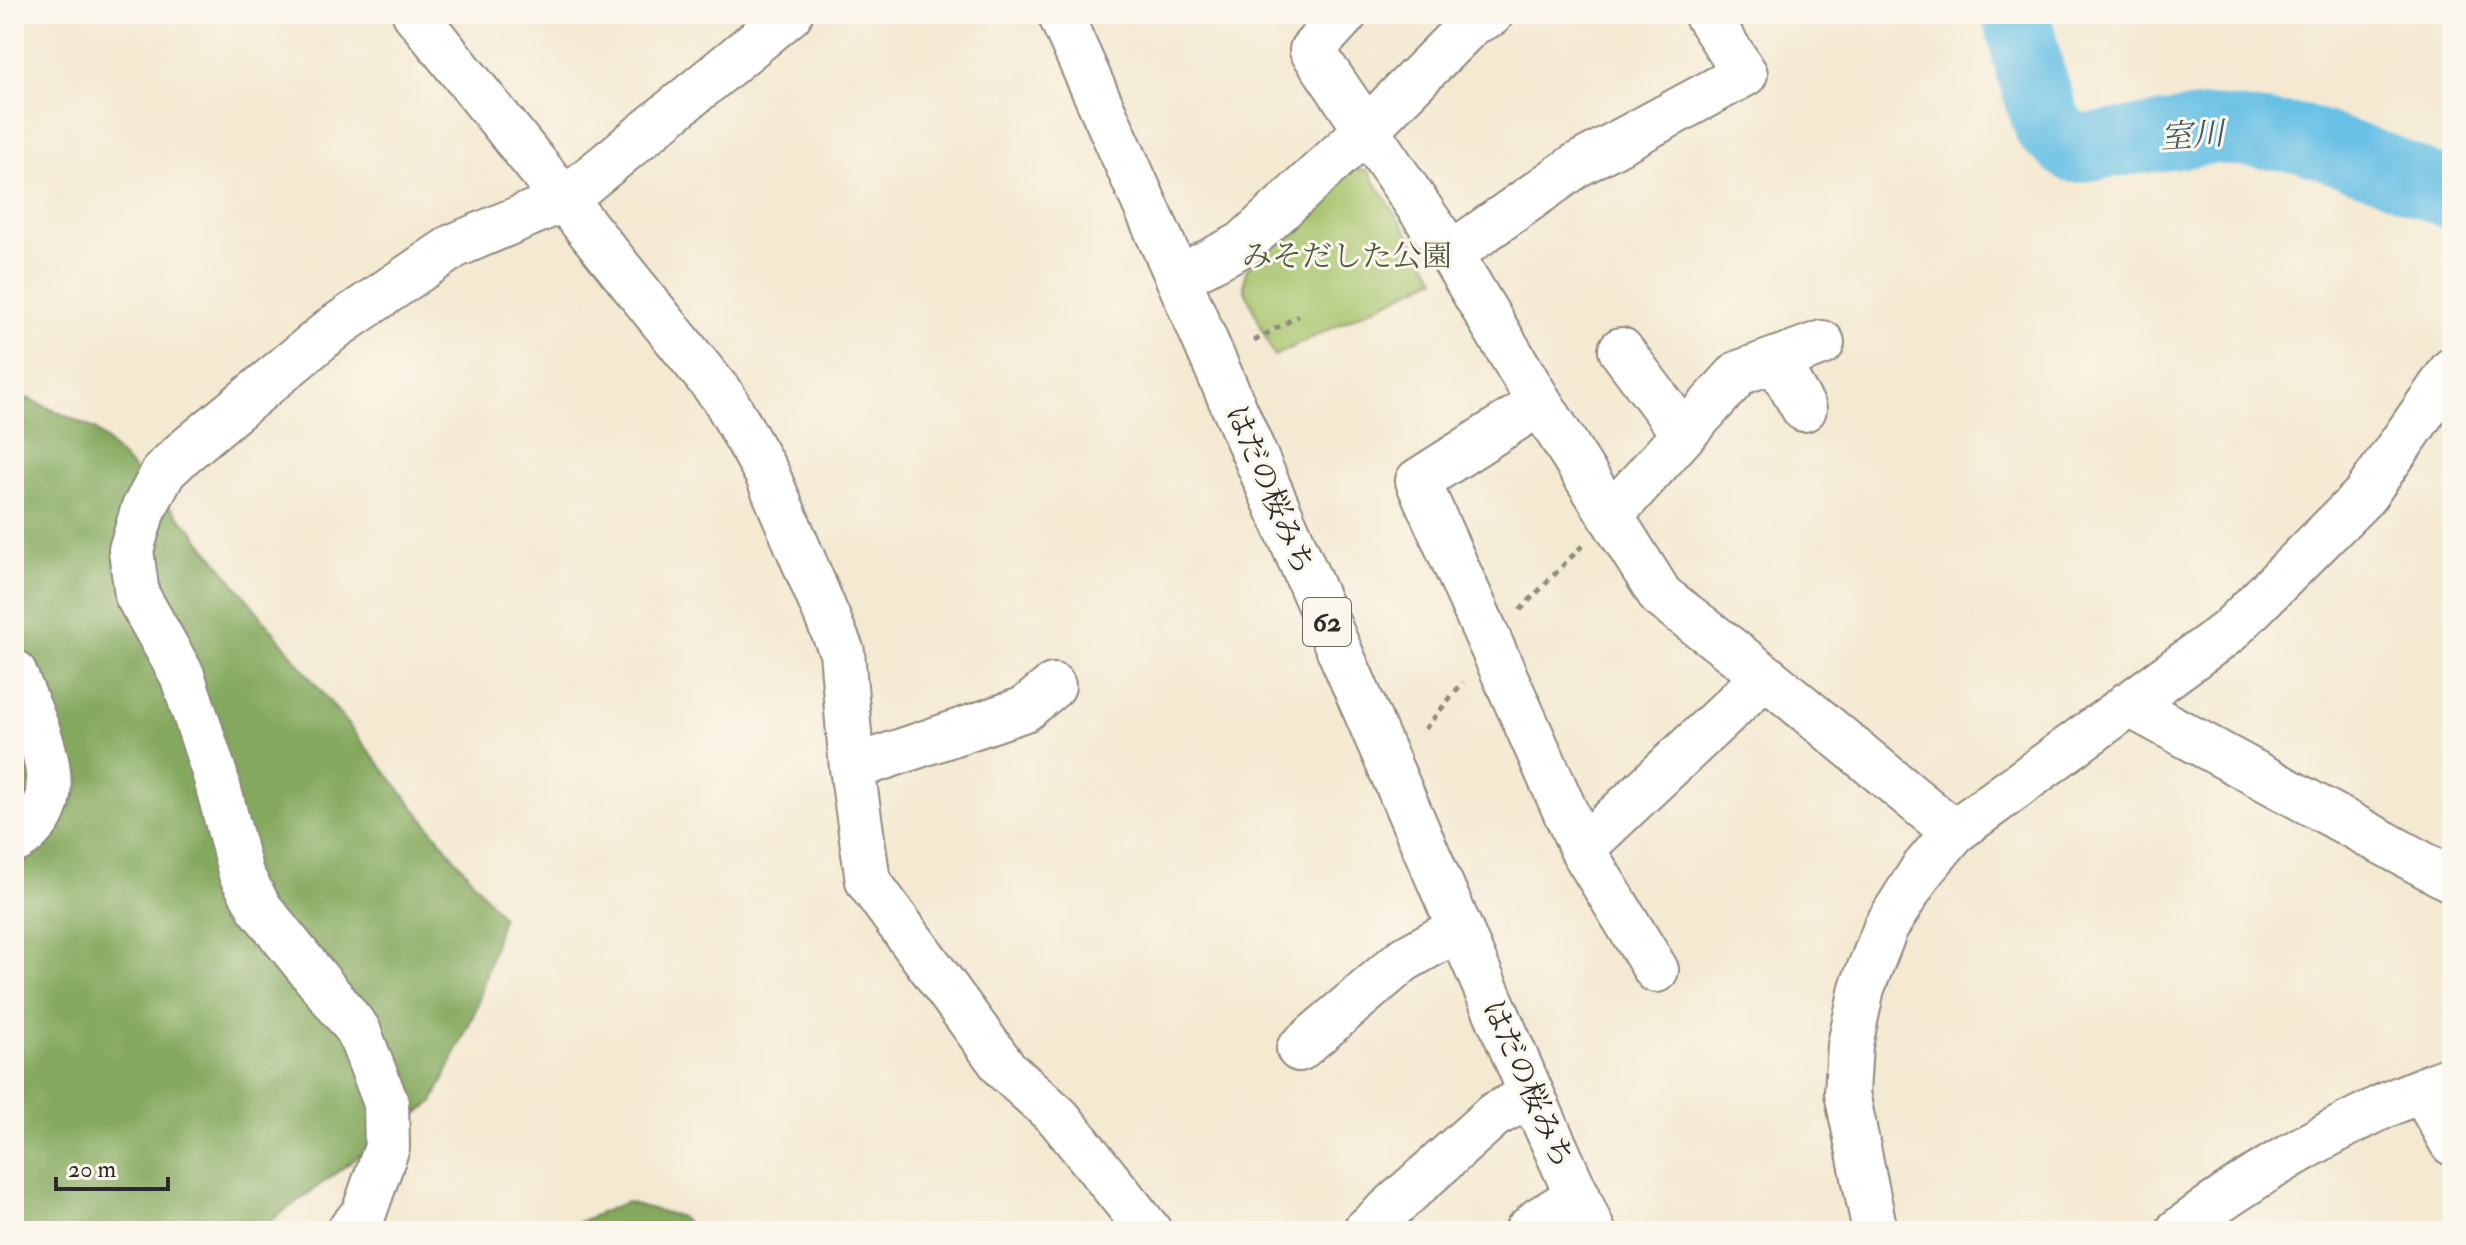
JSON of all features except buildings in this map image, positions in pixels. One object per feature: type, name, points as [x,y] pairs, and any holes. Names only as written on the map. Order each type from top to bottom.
[{"type":"street","points":[[415,14],[724,398],[767,474],[842,652],[852,768],[868,881],[1006,1070],[1059,1118],[1149,1231]]},
{"type":"street","points":[[349,1231],[364,1213],[387,1147],[386,1103],[358,1030],[259,907],[241,874],[215,775],[182,675],[137,595],[131,550],[143,510],[164,471],[335,327],[454,246],[565,199],[790,14]]},
{"type":"street","name":"はだの桜みち","points":[[1060,14],[1586,1214]]},
{"type":"street","points":[[1345,14],[1312,50],[1451,254],[1661,596],[1765,676],[1954,832]]},
{"type":"street","points":[[1178,278],[1243,244],[1366,130],[1472,23],[1491,14]]},
{"type":"street","points":[[1451,254],[1577,165],[1745,74],[1706,14]]},
{"type":"street","points":[[1611,515],[1739,373],[1822,343]]},
{"type":"street","points":[[1621,350],[1683,433]]},
{"type":"street","points":[[1776,360],[1804,409]]},
{"type":"street","points":[[1875,1231],[1847,1093],[1850,1045],[1862,988],[1886,927],[1922,870],[1954,832],[2228,632],[2365,495],[2452,370]]},
{"type":"street","points":[[1540,403],[1418,481],[1582,849],[1656,970]]},
{"type":"street","points":[[14,672],[47,760],[51,789],[42,816],[21,838],[14,841]]},
{"type":"street","points":[[1582,849],[1765,676]]},
{"type":"street","points":[[2128,704],[2452,880]]},
{"type":"street","points":[[852,768],[1039,709]]},
{"type":"street","points":[[1299,1049],[1403,960],[1460,928]]},
{"type":"street","points":[[2178,1231],[2213,1205],[2304,1148],[2380,1107],[2437,1084],[2448,1136]]},
{"type":"street","points":[[1365,1231],[1494,1115],[1532,1095]]},
{"type":"street","points":[[1527,1231],[1540,1219],[1586,1214]]},
{"type":"path","points":[[1254,341],[1298,316]]},
{"type":"path","points":[[1425,729],[1491,645],[1611,515]]},
{"type":"green space","name":"みそだした公園","points":[[1352,168],[1368,171],[1436,278],[1274,356],[1244,288],[1246,270]]},
{"type":"green space","points":[[14,394],[95,429],[192,530],[502,917],[477,1007],[433,1102],[256,1231],[14,1231]]},
{"type":"green space","points":[[626,1202],[678,1216],[699,1231],[558,1231]]},
{"type":"waterway","name":"室川","points":[[2016,14],[2048,127],[2074,149],[2213,130],[2305,139],[2452,196]]}]
